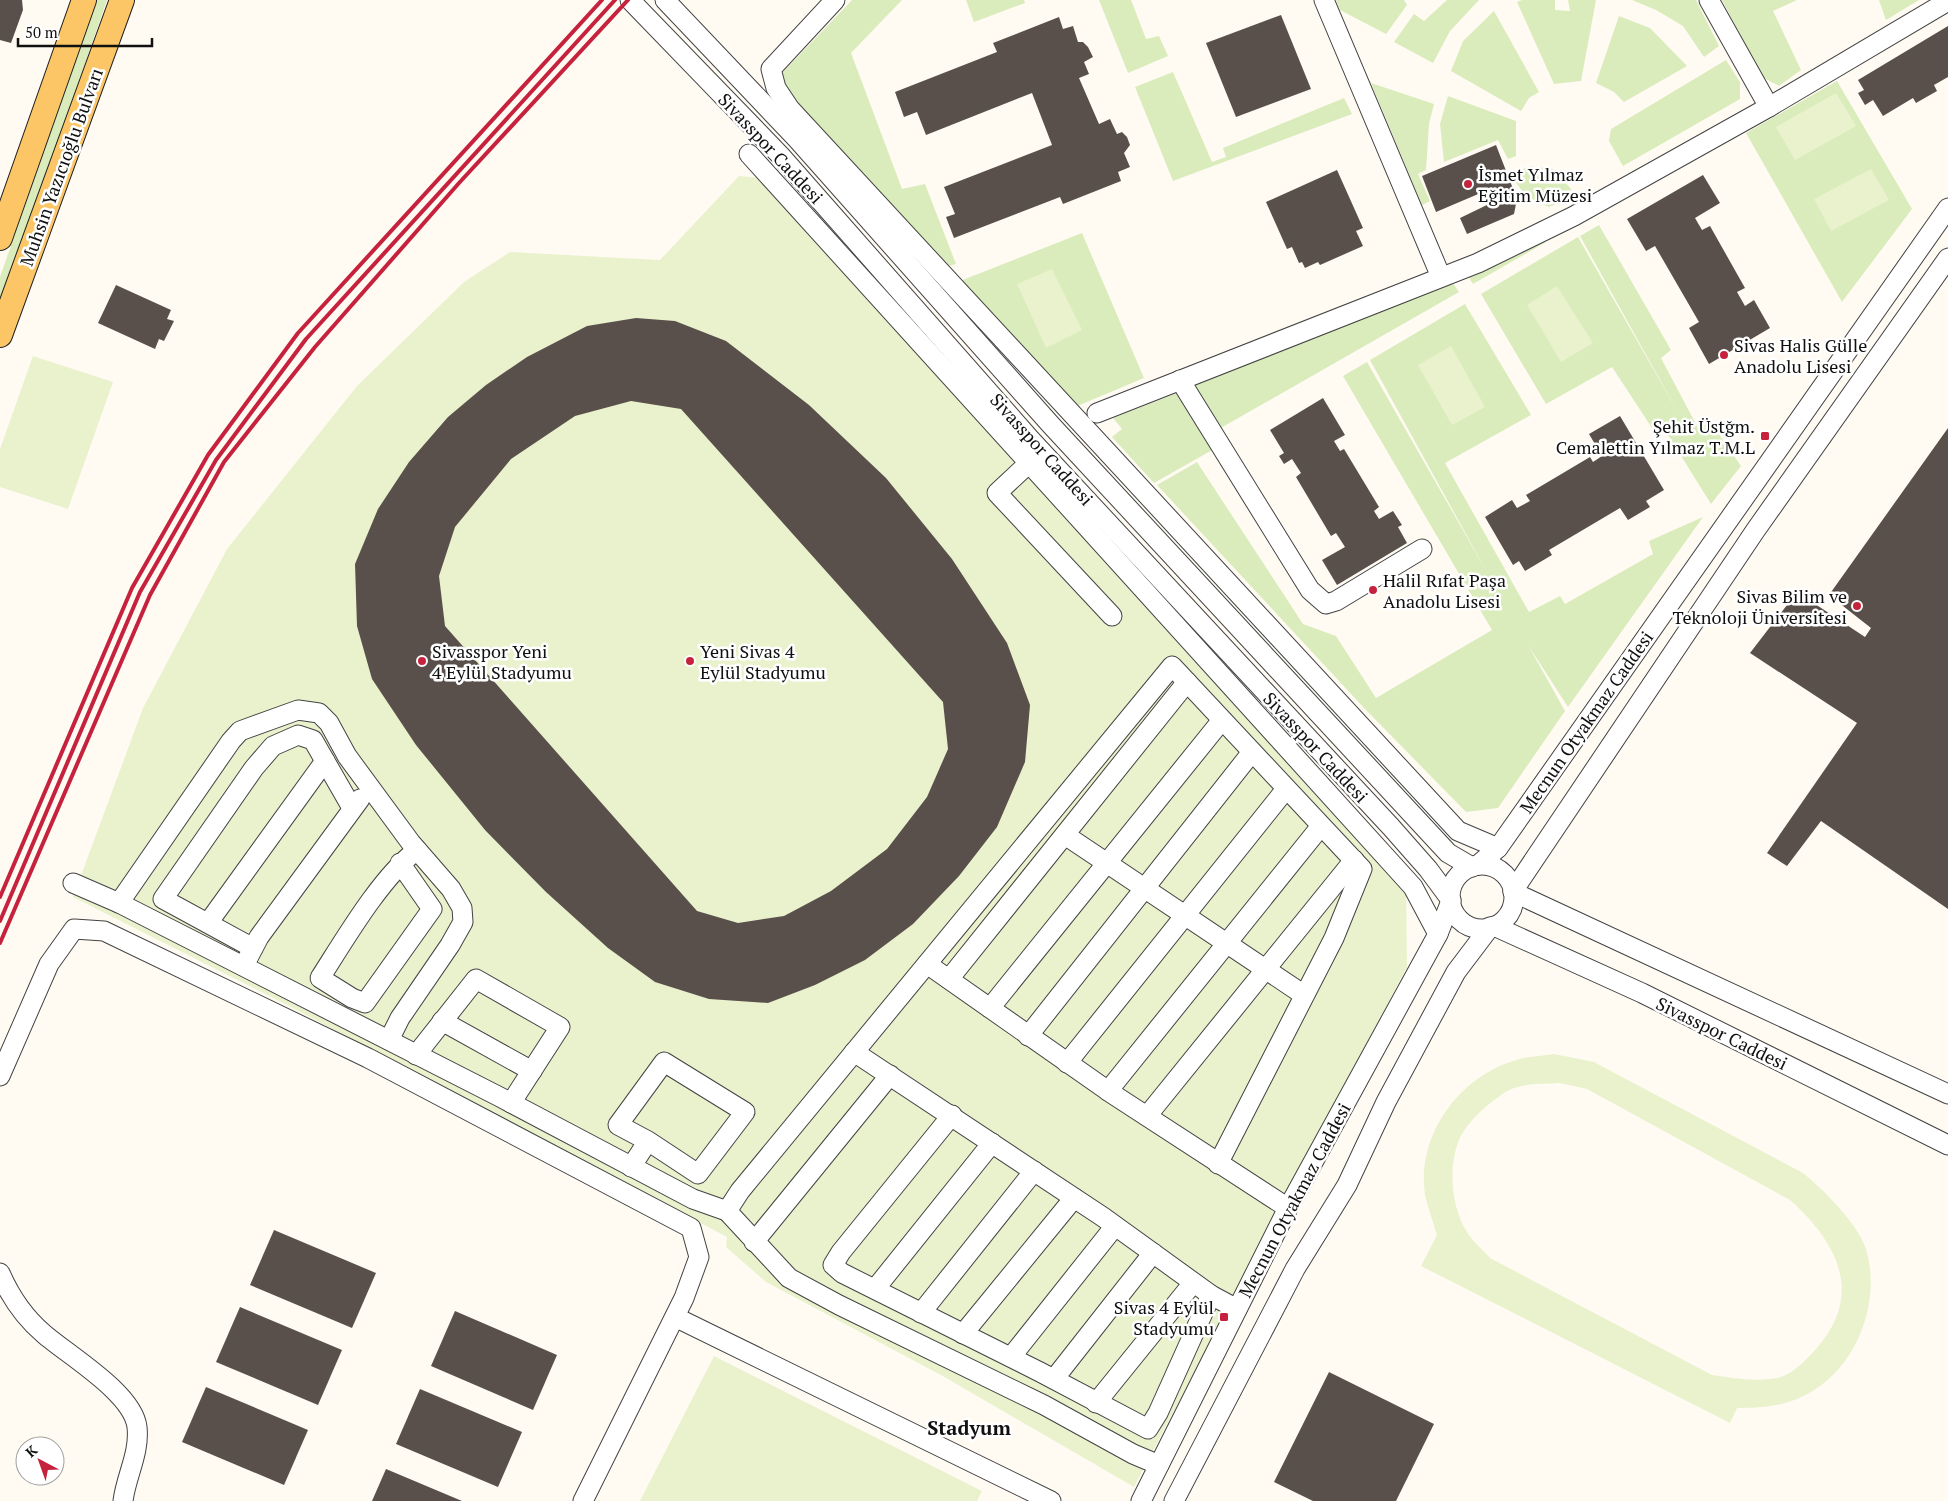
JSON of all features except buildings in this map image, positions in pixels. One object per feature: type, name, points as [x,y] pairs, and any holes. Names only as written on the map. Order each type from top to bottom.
[{"type":"main road","name":"Muhsin Yazıcıoğlu Bulvarı","points":[[0,238],[84,0]]},
{"type":"main road","name":"Muhsin Yazıcıoğlu Bulvarı","points":[[0,334],[122,0]]},
{"type":"street","name":"Sivasspor Caddesi","points":[[630,0],[780,156],[1031,440],[1403,841],[1428,869],[1450,901]]},
{"type":"street","name":"Sivasspor Caddesi","points":[[665,0],[797,139],[1071,447],[1448,853],[1475,866]]},
{"type":"street","points":[[835,0],[771,69],[776,88],[790,109],[1458,831],[1498,848]]},
{"type":"street","points":[[1324,0],[1441,277]]},
{"type":"street","points":[[1709,0],[1769,107]]},
{"type":"street","points":[[1097,413],[1478,263],[1574,216],[1769,107],[1948,1]]},
{"type":"street","points":[[749,154],[1028,464],[1083,520],[1414,887],[1438,934]]},
{"type":"street","name":"Mecnun Otyakmaz Caddesi","points":[[1475,866],[1498,848],[1948,208]]},
{"type":"street","name":"Mecnun Otyakmaz Caddesi","points":[[1513,891],[1755,530],[1948,258]]},
{"type":"street","points":[[1180,380],[1310,590],[1326,604],[1336,602],[1422,549]]},
{"type":"street","points":[[1028,464],[997,493],[1112,616]]},
{"type":"street","points":[[727,1211],[740,1191],[1172,666],[1362,869],[1334,938],[1218,1164]]},
{"type":"street","points":[[949,979],[1187,682]]},
{"type":"street","points":[[119,903],[231,741],[240,731],[298,710],[319,713],[329,723],[347,756],[417,850],[451,889],[462,908],[463,922],[450,945],[400,1018],[388,1040]]},
{"type":"street","points":[[990,1008],[1104,864],[1222,720]]},
{"type":"street","points":[[253,948],[163,899],[254,768],[273,746],[298,735],[313,740],[352,808]]},
{"type":"street","points":[[1028,1036],[1252,752]]},
{"type":"street","points":[[208,923],[325,762]]},
{"type":"street","points":[[242,967],[253,948],[352,808],[372,788]]},
{"type":"street","points":[[1067,1063],[1286,789]]},
{"type":"street","points":[[1108,1091],[1321,826]]},
{"type":"street","points":[[1065,835],[1104,864],[1304,996]]},
{"type":"street","points":[[400,863],[432,909],[365,1003],[352,998],[320,978],[347,936],[400,863],[417,850]]},
{"type":"street","points":[[1147,1116],[1354,860]]},
{"type":"street","points":[[1475,866],[1493,867],[1510,881],[1513,891],[1510,912],[1503,920],[1492,926],[1473,927],[1464,923],[1456,915],[1450,901],[1451,890],[1456,880],[1463,871],[1475,866]]},
{"type":"street","points":[[73,883],[119,903],[416,1054],[693,1199],[727,1211],[789,1278],[839,1305],[1044,1405],[1133,1454],[1159,1465]]},
{"type":"street","points":[[1513,891],[1948,1094]]},
{"type":"street","name":"Mecnun Otyakmaz Caddesi","points":[[1141,1501],[1288,1208],[1438,934],[1450,901]]},
{"type":"street","name":"Sivasspor Caddesi","points":[[1492,926],[1642,993],[1948,1145]]},
{"type":"street","name":"Mecnun Otyakmaz Caddesi","points":[[1174,1501],[1295,1269],[1347,1185],[1386,1102],[1456,972],[1492,926]]},
{"type":"street","points":[[0,1076],[49,964],[74,929],[104,931],[368,1058],[690,1228],[699,1257],[674,1317],[583,1501]]},
{"type":"street","points":[[927,964],[1108,1091],[1288,1208]]},
{"type":"street","points":[[416,1054],[476,979],[560,1027],[511,1103]]},
{"type":"street","points":[[442,1021],[532,1071]]},
{"type":"street","points":[[854,1052],[992,1142],[1115,1226],[1211,1295],[1237,1309]]},
{"type":"street","points":[[664,1062],[745,1112],[698,1174],[648,1141],[618,1125],[664,1062]]},
{"type":"street","points":[[754,1242],[890,1075]]},
{"type":"street","points":[[952,1115],[832,1265],[842,1273],[1011,1357],[1148,1429],[1158,1413],[1211,1295]]},
{"type":"street","points":[[630,1167],[648,1141]]},
{"type":"street","points":[[875,1289],[992,1142]]},
{"type":"street","points":[[921,1313],[1034,1171]]},
{"type":"street","points":[[964,1334],[1074,1198]]},
{"type":"street","points":[[1011,1357],[1115,1226]]},
{"type":"street","points":[[1054,1379],[1153,1253]]},
{"type":"street","points":[[0,1273],[10,1296],[43,1334],[90,1370],[124,1400],[137,1425],[136,1449],[124,1501]]},
{"type":"street","points":[[1096,1403],[1193,1282]]},
{"type":"street","points":[[674,1317],[1051,1501]]},
{"type":"green space","points":[[97,0],[107,0],[38,199],[0,299],[0,277]]},
{"type":"green space","points":[[852,0],[902,0],[851,53],[902,189],[925,184],[956,264],[945,267],[784,95],[783,72]]},
{"type":"green space","points":[[966,0],[1024,0],[1025,3],[974,22]]},
{"type":"green space","points":[[1099,0],[1131,0],[1146,39],[1159,36],[1168,56],[1128,73]]},
{"type":"green space","points":[[1336,0],[1404,0],[1407,5],[1386,34],[1340,10]]},
{"type":"green space","points":[[1447,0],[1479,0],[1450,31],[1433,63],[1394,42],[1414,14],[1424,21]]},
{"type":"green space","points":[[1522,0],[1555,0],[1555,10],[1570,11],[1568,0],[1596,0],[1581,81],[1554,84],[1517,2]]},
{"type":"green space","points":[[1632,0],[1696,0],[1719,46],[1704,57],[1683,26],[1656,10]]},
{"type":"green space","points":[[1722,0],[1797,0],[1773,11],[1801,70],[1779,86],[1762,77]]},
{"type":"green space","points":[[1879,0],[1919,0],[1886,20]]},
{"type":"green space","points":[[1494,11],[1539,92],[1529,98],[1521,111],[1451,71],[1463,41]]},
{"type":"green space","points":[[1619,16],[1650,28],[1687,66],[1624,102],[1614,92],[1596,83]]},
{"type":"green space","points":[[1726,60],[1740,82],[1740,99],[1623,166],[1609,141],[1611,129]]},
{"type":"green space","points":[[1173,72],[1212,162],[1226,157],[1223,148],[1344,98],[1352,114],[1173,181],[1135,87]]},
{"type":"green space","points":[[1837,81],[1912,209],[1842,302],[1746,133]]},
{"type":"green space","points":[[1371,83],[1434,104],[1429,124],[1426,170],[1418,174],[1430,201],[1422,205]]},
{"type":"green space","points":[[1836,93],[1856,126],[1795,160],[1776,127]]},
{"type":"green space","points":[[1448,96],[1516,121],[1516,156],[1508,159],[1498,140],[1444,162],[1440,124]]},
{"type":"green space","points":[[1531,166],[1553,169],[1571,189],[1567,198],[1549,207],[1526,196],[1516,183],[1517,171]]},
{"type":"green space","points":[[1871,169],[1889,200],[1831,231],[1814,199]]},
{"type":"green space","points":[[739,176],[762,178],[1406,882],[1407,967],[1134,1487],[939,1374],[766,1282],[726,1247],[727,1237],[289,1006],[73,897],[143,708],[227,549],[357,386],[464,282],[510,252],[660,260]]},
{"type":"green space","points":[[1599,225],[1671,350],[1661,358],[1698,428],[1711,423],[1741,466],[1711,504],[1663,427],[1654,431],[1612,367],[1546,404],[1481,294],[1578,237],[1680,416],[1580,236]]},
{"type":"green space","points":[[1082,233],[1144,378],[1075,407],[960,281]]},
{"type":"green space","points":[[1543,237],[1546,242],[1473,284],[1465,271]]},
{"type":"green space","points":[[1052,269],[1082,330],[1046,348],[1017,284]]},
{"type":"green space","points":[[1450,279],[1459,292],[1219,429],[1191,380]]},
{"type":"green space","points":[[1557,286],[1593,343],[1561,362],[1527,305]]},
{"type":"green space","points":[[1465,304],[1531,415],[1445,463],[1529,612],[1560,596],[1565,604],[1653,554],[1649,541],[1703,517],[1568,707],[1528,645],[1565,711],[1498,808],[1466,812],[1365,709],[1157,485],[1197,462],[1303,624],[1336,636],[1376,698],[1492,630],[1343,376],[1367,362],[1488,574],[1370,360]]},
{"type":"green space","points":[[1451,346],[1485,407],[1452,425],[1418,365]]},
{"type":"green space","points":[[33,356],[113,382],[68,509],[0,487],[0,449]]},
{"type":"green space","points":[[1180,392],[1214,449],[1154,483],[1112,437],[1122,429],[1113,418]]},
{"type":"green space","points":[[1554,1054],[1594,1062],[1803,1173],[1848,1218],[1862,1239],[1866,1249],[1870,1271],[1870,1293],[1866,1316],[1859,1337],[1848,1357],[1834,1374],[1817,1389],[1782,1404],[1737,1408],[1730,1423],[1421,1266],[1437,1235],[1425,1195],[1424,1172],[1428,1150],[1436,1129],[1447,1110],[1479,1078],[1499,1067],[1524,1058]],"holes":[[[1560,1083],[1587,1089],[1790,1200],[1821,1233],[1832,1251],[1839,1270],[1842,1289],[1839,1308],[1831,1329],[1816,1349],[1793,1371],[1782,1377],[1761,1380],[1712,1375],[1490,1258],[1469,1236],[1457,1211],[1452,1174],[1459,1140],[1468,1125],[1494,1100],[1513,1088],[1533,1084]]]},
{"type":"green space","points":[[714,1356],[982,1491],[977,1501],[640,1501]]},
{"type":"railway","points":[[0,897],[132,588],[208,455],[298,333],[602,0]]},
{"type":"railway","points":[[0,921],[140,592],[216,460],[306,339],[615,0]]},
{"type":"railway","points":[[0,943],[150,595],[224,462],[315,347],[459,183],[628,0]]},
{"type":"place","name":"İsmet Yılmaz Eğitim Müzesi","points":[[1468,184]]},
{"type":"place","name":"Sivas Halis Gülle Anadolu Lisesi","points":[[1724,355]]},
{"type":"place","name":"Şehit Üstğm. Cemalettin Yılmaz T.M.L","points":[[1765,436]]},
{"type":"place","name":"Halil Rıfat Paşa Anadolu Lisesi","points":[[1373,590]]},
{"type":"place","name":"Sivas Bilim ve Teknoloji Üniversitesi","points":[[1857,606]]},
{"type":"place","name":"Sivasspor Yeni 4 Eylül Stadyumu","points":[[422,661]]},
{"type":"place","name":"Yeni Sivas 4 Eylül Stadyumu","points":[[690,661]]},
{"type":"place","name":"Sivas 4 Eylül Stadyumu","points":[[1224,1317]]},
{"type":"district","name":"Stadyum","points":[[969,1427]]}]
